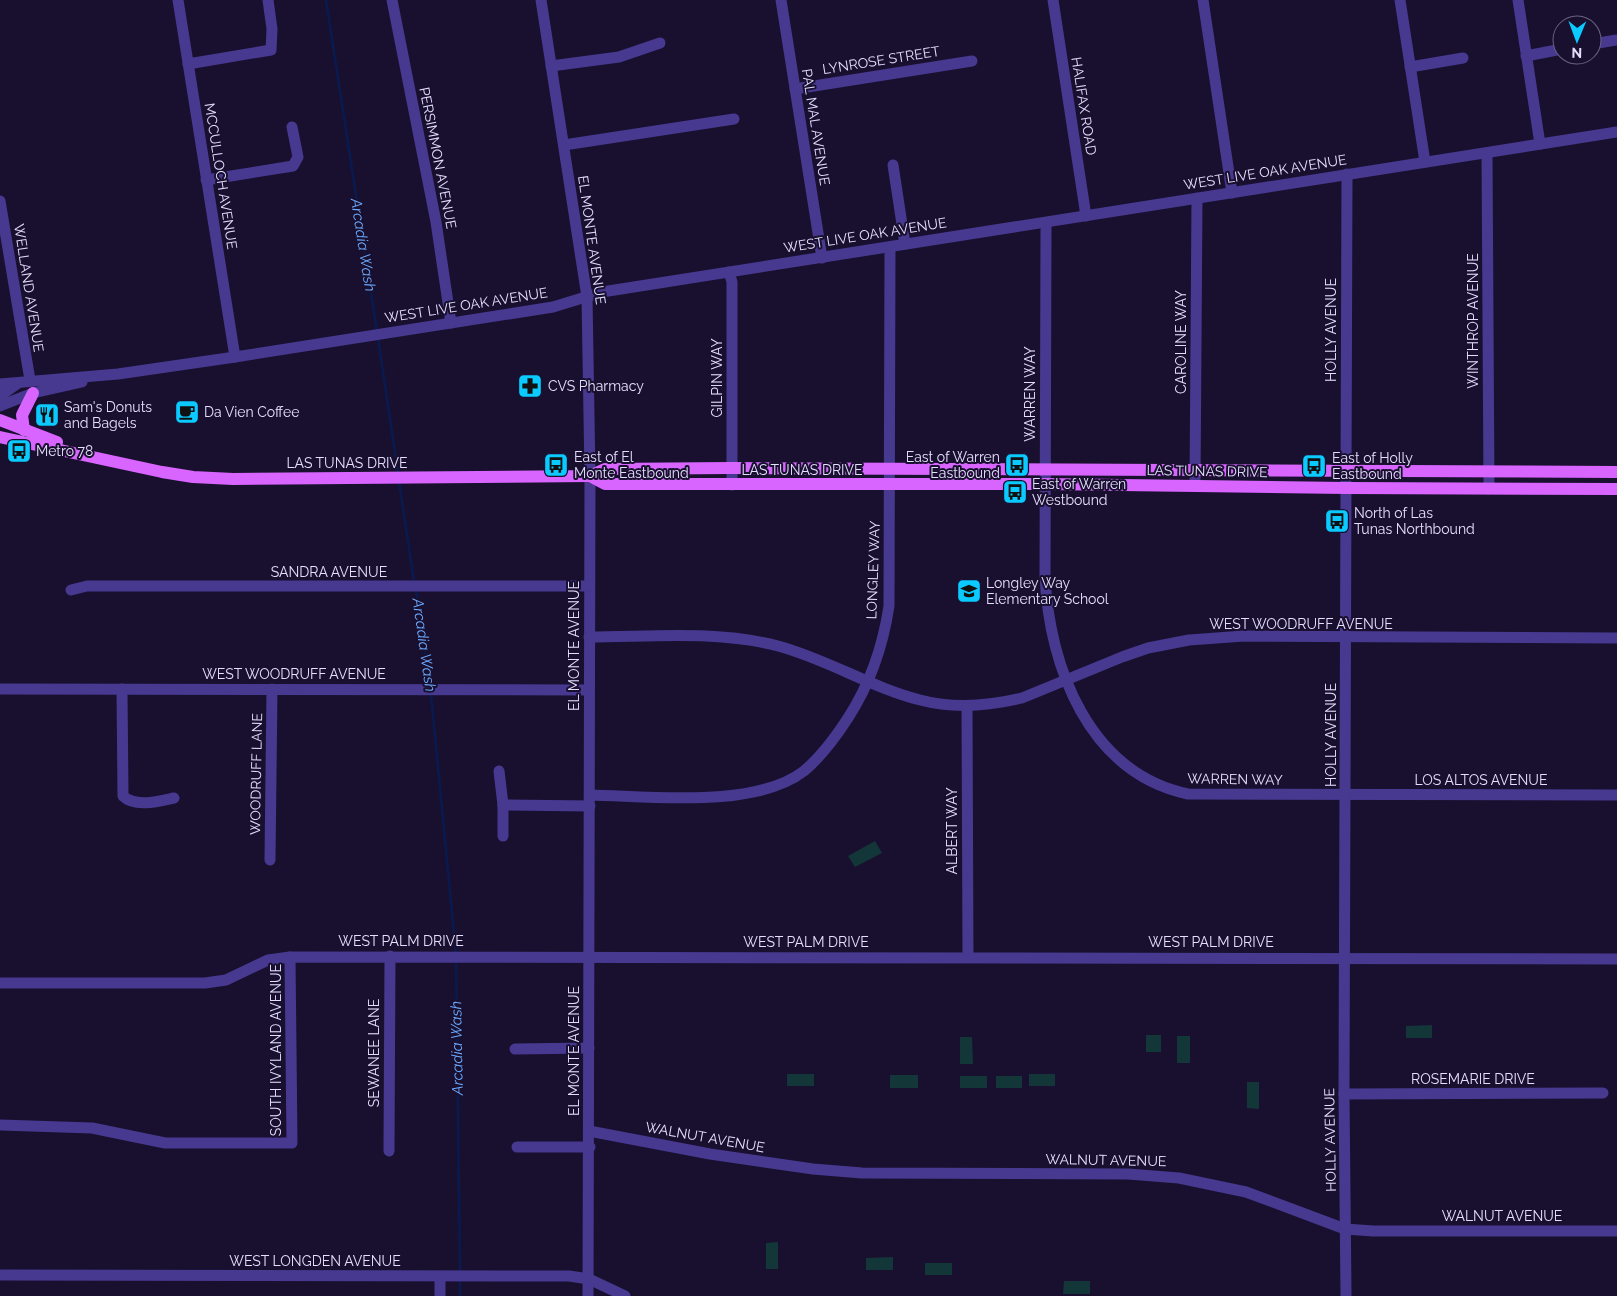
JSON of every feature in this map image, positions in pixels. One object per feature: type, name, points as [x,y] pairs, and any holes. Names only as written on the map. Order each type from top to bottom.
[{"type":"main road","points":[[24,430],[22,416],[33,393]]},
{"type":"main road","name":"LAS TUNAS DRIVE","points":[[0,420],[106,459]]},
{"type":"main road","name":"LAS TUNAS DRIVE","points":[[0,437],[162,472],[193,477],[232,479],[590,476],[605,469],[731,468],[1617,472]]},
{"type":"main road","name":"LAS TUNAS DRIVE","points":[[590,476],[603,484],[1045,484],[1489,490],[1617,489]]},
{"type":"street","name":"MCCULLOCH AVENUE","points":[[178,0],[235,357]]},
{"type":"street","points":[[188,64],[271,50],[272,29],[268,0]]},
{"type":"street","name":"PERSIMMON AVENUE","points":[[392,0],[436,222],[451,323]]},
{"type":"street","name":"EL MONTE AVENUE","points":[[541,0],[587,297],[590,476],[588,690],[590,801],[590,1147],[588,1296]]},
{"type":"street","name":"PAL MAL AVENUE","points":[[782,0],[822,258]]},
{"type":"street","name":"HALIFAX ROAD","points":[[1053,0],[1086,216]]},
{"type":"street","points":[[1203,0],[1232,193]]},
{"type":"street","points":[[1400,0],[1425,162]]},
{"type":"street","points":[[1518,0],[1540,144]]},
{"type":"street","points":[[1602,42],[1617,40]]},
{"type":"street","points":[[551,66],[619,57],[660,43]]},
{"type":"street","points":[[1526,56],[1552,52]]},
{"type":"street","points":[[1410,67],[1463,58]]},
{"type":"street","name":"LYNROSE STREET","points":[[795,88],[972,61]]},
{"type":"street","points":[[564,145],[734,119]]},
{"type":"street","points":[[206,180],[293,166],[298,157],[292,126]]},
{"type":"street","name":"WEST LIVE OAK AVENUE","points":[[0,384],[118,374],[372,336],[553,307],[587,297],[729,272],[1617,132]]},
{"type":"street","name":"WINTHROP AVENUE","points":[[1488,153],[1489,490]]},
{"type":"street","points":[[894,165],[905,244]]},
{"type":"street","name":"HOLLY AVENUE","points":[[1346,1296],[1344,957],[1347,174]]},
{"type":"street","name":"CAROLINE WAY","points":[[1195,485],[1196,198]]},
{"type":"street","name":"WELLAND AVENUE","points":[[0,201],[24,381]]},
{"type":"street","name":"WARREN WAY","points":[[1046,223],[1045,484],[1046,576],[1049,620],[1057,654],[1094,734],[1127,768],[1150,782],[1188,794],[1345,795]]},
{"type":"street","name":"LONGLEY WAY","points":[[503,805],[734,795],[763,791],[786,782],[803,771],[820,756],[847,719],[869,680],[886,630],[889,606],[891,484],[890,247]]},
{"type":"street","name":"GILPIN WAY","points":[[729,272],[732,282],[732,485]]},
{"type":"street","name":"WEST LIVE OAK AVENUE","points":[[0,406],[33,393],[118,374]]},
{"type":"street","points":[[0,396],[24,381]]},
{"type":"street","name":"SANDRA AVENUE","points":[[71,590],[86,586],[589,586]]},
{"type":"street","name":"WEST WOODRUFF AVENUE","points":[[589,637],[740,638],[807,654],[920,700],[950,706],[1004,702],[1022,698],[1122,657],[1155,646],[1189,640],[1244,636],[1617,638]]},
{"type":"street","name":"WEST WOODRUFF AVENUE","points":[[0,689],[588,690]]},
{"type":"street","points":[[122,689],[124,796],[127,800],[136,802],[157,802],[174,798]]},
{"type":"street","name":"WOODRUFF LANE","points":[[270,860],[272,689]]},
{"type":"street","name":"ALBERT WAY","points":[[967,706],[968,957]]},
{"type":"street","points":[[499,771],[503,805],[503,836]]},
{"type":"street","name":"LOS ALTOS AVENUE","points":[[1345,795],[1617,795]]},
{"type":"street","name":"SEWANEE LANE","points":[[389,1150],[390,956]]},
{"type":"street","name":"WEST PALM DRIVE","points":[[0,983],[205,983],[226,980],[268,960],[290,957],[1344,957],[1617,959]]},
{"type":"street","name":"SOUTH IVYLAND AVENUE","points":[[0,1125],[92,1128],[166,1143],[292,1144],[290,957]]},
{"type":"street","points":[[515,1049],[589,1048]]},
{"type":"street","name":"ROSEMARIE DRIVE","points":[[1344,1094],[1603,1093]]},
{"type":"street","name":"WALNUT AVENUE","points":[[589,1131],[718,1156],[813,1169],[862,1173],[1128,1174],[1179,1178],[1246,1192],[1345,1229],[1374,1231],[1617,1231]]},
{"type":"street","points":[[517,1147],[590,1147]]},
{"type":"street","name":"WEST LONGDEN AVENUE","points":[[0,1275],[569,1276],[588,1279],[626,1296]]},
{"type":"street","points":[[440,1276],[440,1296]]},
{"type":"green space","points":[[875,841],[882,853],[855,867],[848,856]]},
{"type":"green space","points":[[1432,1025],[1432,1038],[1406,1038],[1406,1026]]},
{"type":"green space","points":[[1146,1035],[1161,1035],[1161,1052],[1146,1052]]},
{"type":"green space","points":[[1177,1036],[1190,1036],[1190,1063],[1177,1063]]},
{"type":"green space","points":[[960,1037],[972,1037],[973,1064],[960,1064]]},
{"type":"green space","points":[[787,1074],[814,1074],[814,1086],[787,1086]]},
{"type":"green space","points":[[1029,1074],[1055,1074],[1055,1086],[1029,1086]]},
{"type":"green space","points":[[890,1075],[918,1075],[918,1088],[890,1088]]},
{"type":"green space","points":[[960,1076],[987,1076],[987,1088],[960,1088]]},
{"type":"green space","points":[[996,1076],[1022,1076],[1022,1088],[996,1088]]},
{"type":"green space","points":[[1247,1082],[1259,1082],[1259,1109],[1247,1108]]},
{"type":"green space","points":[[778,1242],[778,1269],[766,1269],[766,1243]]},
{"type":"green space","points":[[893,1257],[893,1270],[866,1270],[866,1258]]},
{"type":"green space","points":[[925,1263],[952,1263],[952,1275],[925,1275]]},
{"type":"green space","points":[[1064,1281],[1090,1281],[1090,1294],[1063,1294]]},
{"type":"waterway","name":"Arcadia Wash","points":[[326,0],[377,332]]},
{"type":"waterway","name":"Arcadia Wash","points":[[378,338],[398,473]]},
{"type":"waterway","name":"Arcadia Wash","points":[[399,481],[414,582]]},
{"type":"waterway","name":"Arcadia Wash","points":[[416,590],[430,686]]},
{"type":"waterway","name":"Arcadia Wash","points":[[431,694],[456,955]]},
{"type":"waterway","name":"Arcadia Wash","points":[[456,960],[460,1272]]},
{"type":"waterway","name":"Arcadia Wash","points":[[460,1280],[460,1296]]},
{"type":"place","name":"CVS Pharmacy","points":[[530,386]]},
{"type":"place","name":"Da Vien Coffee","points":[[187,412]]},
{"type":"place","name":"Sam's Donuts and Bagels","points":[[47,415]]},
{"type":"place","name":"Metro 78","points":[[19,451]]},
{"type":"place","name":"East of El Monte Eastbound","points":[[556,465]]},
{"type":"place","name":"East of Warren Eastbound","points":[[1017,465]]},
{"type":"place","name":"East of Holly Eastbound","points":[[1314,466]]},
{"type":"place","name":"East of Warren Westbound","points":[[1015,492]]},
{"type":"place","name":"North of Las Tunas Northbound","points":[[1337,521]]},
{"type":"place","name":"Longley Way Elementary School","points":[[969,591]]}]
